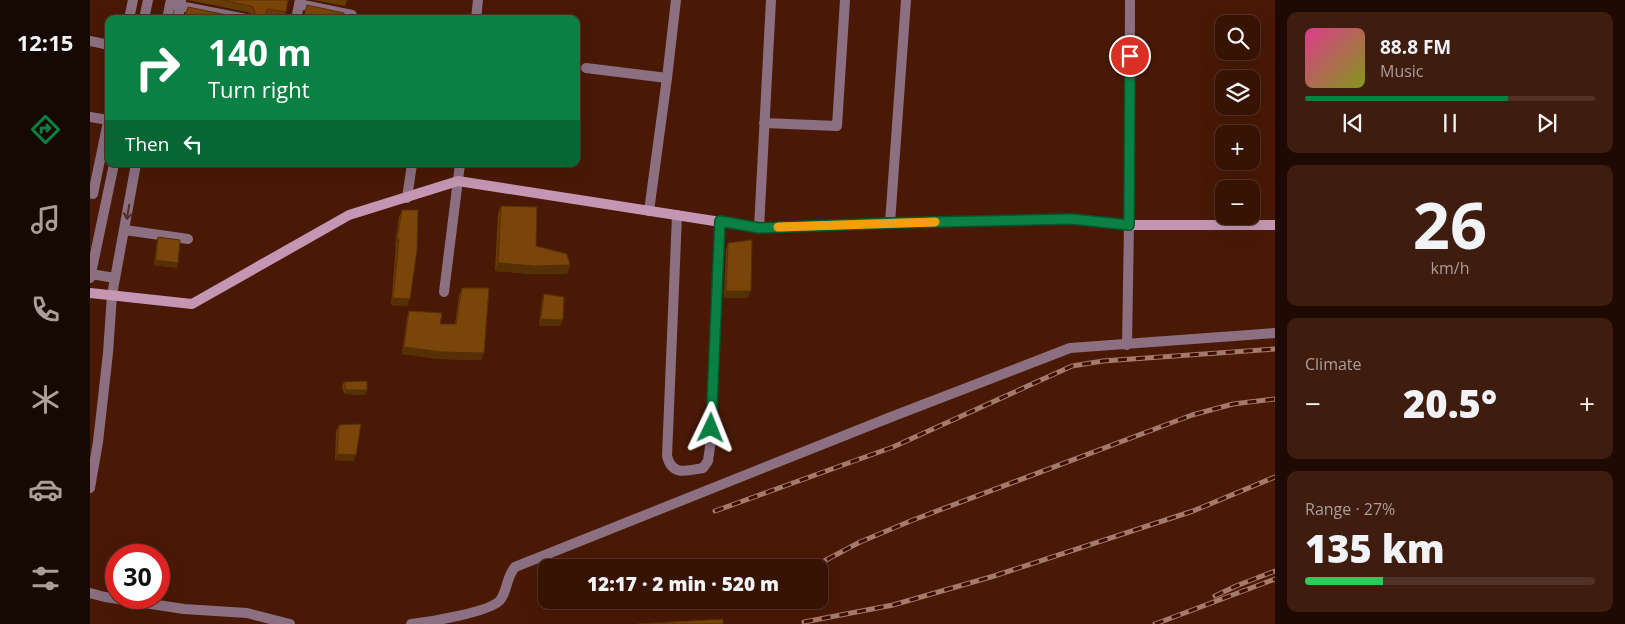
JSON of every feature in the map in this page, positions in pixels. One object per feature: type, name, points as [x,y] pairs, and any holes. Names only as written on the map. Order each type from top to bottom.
[{"type":"street","points":[[130,15],[133,0]]},
{"type":"street","points":[[145,15],[148,0]]},
{"type":"street","points":[[476,15],[478,0]]},
{"type":"street","points":[[649,211],[676,0]]},
{"type":"street","points":[[759,228],[771,0]]},
{"type":"street","points":[[764,123],[837,126],[845,0]]},
{"type":"street","points":[[890,223],[906,0]]},
{"type":"street","points":[[1127,344],[1130,0]]},
{"type":"street","points":[[169,15],[176,2]]},
{"type":"street","points":[[176,2],[178,15]]},
{"type":"street","points":[[176,2],[230,15]]},
{"type":"street","points":[[297,15],[300,2],[352,15]]},
{"type":"street","points":[[90,41],[105,44]]},
{"type":"street","points":[[586,68],[667,78]]},
{"type":"street","points":[[90,117],[105,119]]},
{"type":"street","points":[[105,132],[91,194],[107,197]]},
{"type":"street","points":[[113,167],[90,276],[115,278]]},
{"type":"street","points":[[90,488],[98,442],[108,353],[112,295],[136,167]]},
{"type":"street","points":[[407,198],[412,167]]},
{"type":"street","points":[[444,292],[460,167]]},
{"type":"street","points":[[90,293],[192,304],[349,215],[458,181],[759,228],[1071,219],[1129,225],[1275,225]]},
{"type":"street","points":[[677,215],[667,456],[669,464],[676,470],[702,468],[708,461],[720,221]]},
{"type":"street","points":[[125,230],[188,239]]},
{"type":"street","points":[[410,624],[494,606],[501,599],[509,574],[515,567],[891,417],[1070,348],[1275,334]]},
{"type":"street","points":[[90,593],[184,609],[247,613],[290,624]]},
{"type":"building","points":[[222,0],[288,0],[286,12],[267,9],[266,15],[254,15],[253,7]]},
{"type":"building","points":[[307,5],[344,13],[344,15],[304,15]]},
{"type":"building","points":[[188,7],[227,15],[185,15]]},
{"type":"building","points":[[501,206],[537,207],[536,246],[567,254],[570,265],[535,266],[498,263]]},
{"type":"building","points":[[402,210],[418,210],[417,250],[410,299],[393,298],[399,239],[397,239]]},
{"type":"building","points":[[158,237],[180,240],[178,263],[156,260]]},
{"type":"building","points":[[752,240],[751,291],[726,291],[728,243]]},
{"type":"building","points":[[462,288],[489,288],[484,353],[442,352],[404,347],[409,311],[442,313],[440,324],[456,324]]},
{"type":"building","points":[[544,294],[564,297],[563,320],[541,319]]},
{"type":"building","points":[[367,381],[367,390],[346,390],[344,382]]},
{"type":"building","points":[[361,424],[356,455],[337,454],[339,425]]},
{"type":"building","points":[[723,619],[723,624],[638,624]]},
{"type":"railway","points":[[715,511],[893,447],[1072,366],[1103,361],[1275,349]]},
{"type":"railway","points":[[828,559],[860,542],[913,520],[1192,415],[1233,404],[1275,399]]},
{"type":"railway","points":[[804,622],[893,605],[994,576],[1193,511],[1275,477]]},
{"type":"railway","points":[[1215,596],[1275,571]]},
{"type":"railway","points":[[1155,624],[1275,579]]},
{"type":"slow traffic","points":[[778,227],[935,222]]},
{"type":"route","points":[[711,428],[720,221],[759,228],[1071,219],[1129,225],[1130,56]]}]
